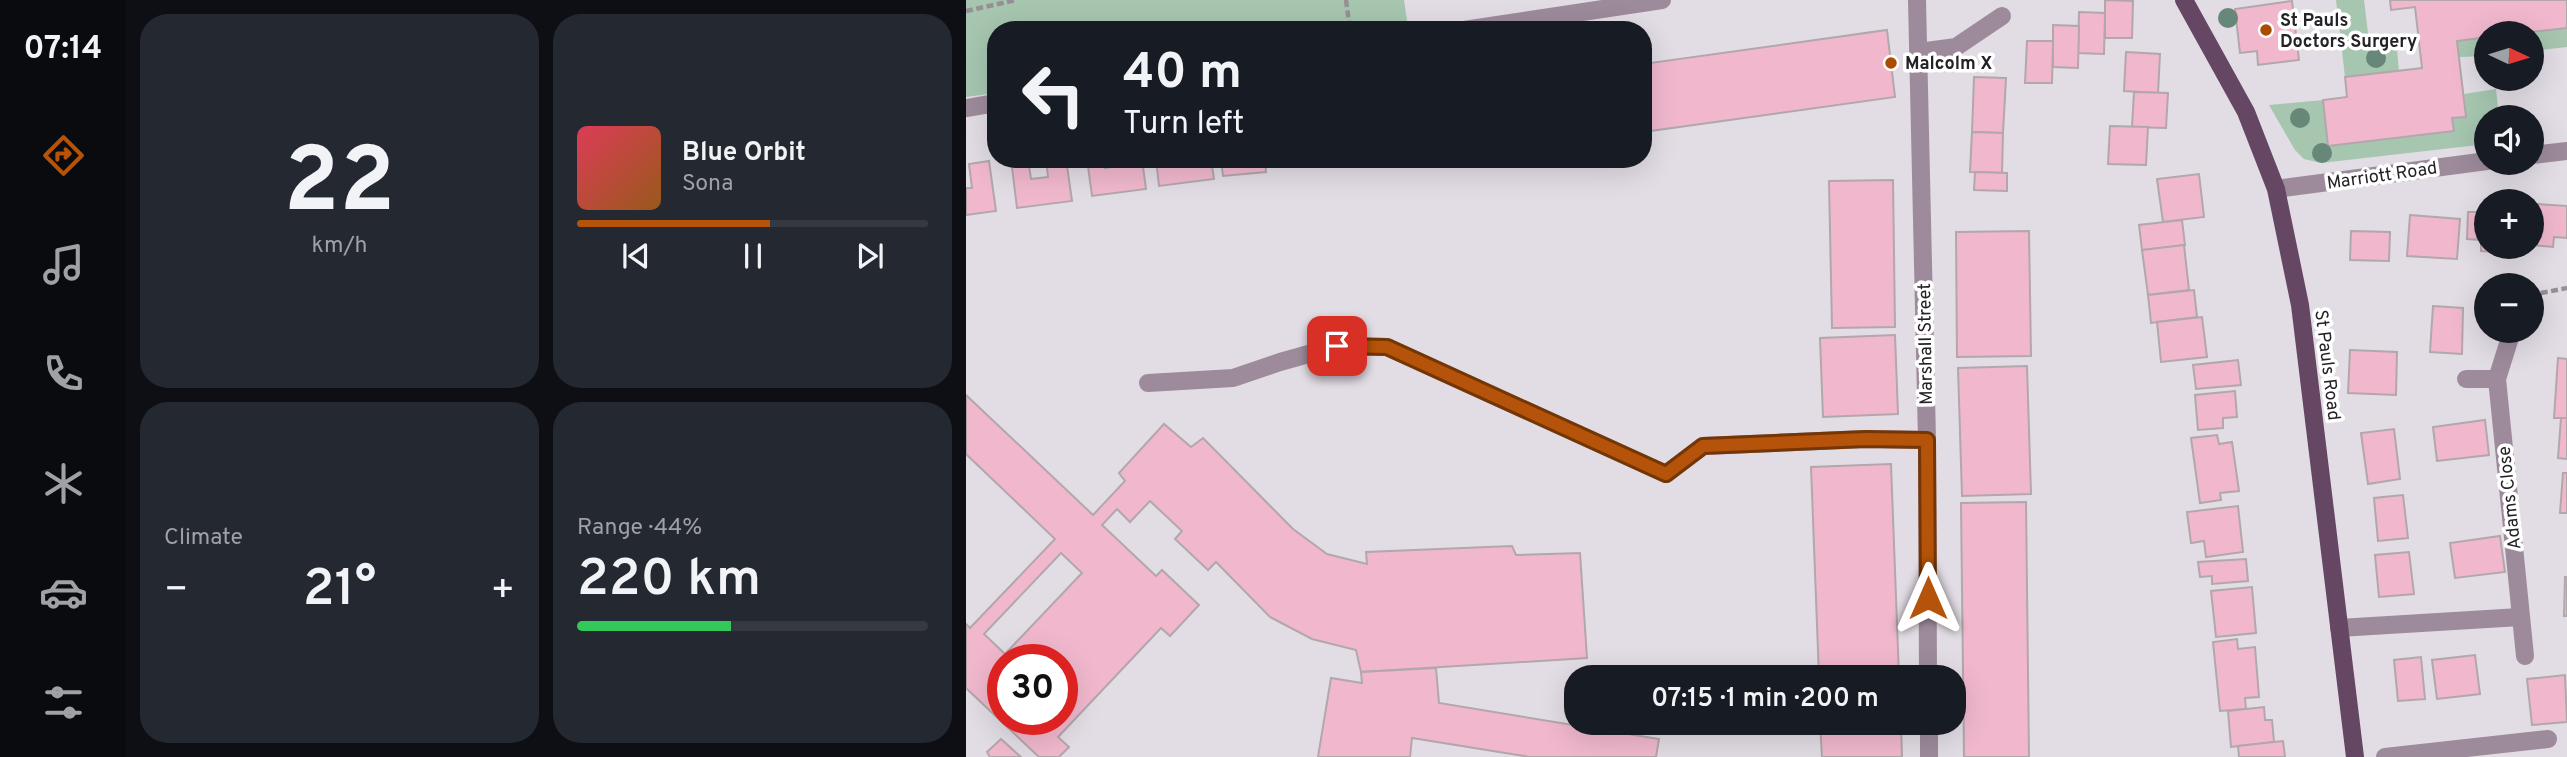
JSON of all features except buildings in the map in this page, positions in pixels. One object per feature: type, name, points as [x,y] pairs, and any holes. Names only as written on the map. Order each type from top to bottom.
[{"type":"main road","name":"St Pauls Road","points":[[2184,0],[2246,112],[2276,189],[2300,304],[2355,757]]},
{"type":"street","points":[[1523,21],[1662,0]]},
{"type":"street","name":"Marshall Street","points":[[1917,0],[1927,440],[1928,665]]},
{"type":"street","points":[[1919,52],[1956,47],[2003,16]]},
{"type":"street","points":[[966,108],[987,104]]},
{"type":"street","points":[[2544,154],[2567,151]]},
{"type":"street","name":"Marriott Road","points":[[2276,189],[2474,163]]},
{"type":"street","name":"Adams Close","points":[[2508,343],[2497,379],[2525,656]]},
{"type":"street","points":[[1148,383],[1233,378],[1337,346],[1387,347],[1666,474],[1703,446],[1866,439],[1927,440]]},
{"type":"street","points":[[2466,379],[2497,379]]},
{"type":"street","points":[[2339,628],[2520,617]]},
{"type":"street","points":[[1929,735],[1929,757]]},
{"type":"street","points":[[2385,757],[2548,738]]},
{"type":"path","points":[[966,11],[1016,0]]},
{"type":"path","points":[[1346,0],[1349,21]]},
{"type":"path","points":[[2544,292],[2567,288]]},
{"type":"green space","points":[[966,0],[1404,0],[1407,21],[987,21],[987,94],[966,97]]},
{"type":"green space","points":[[2336,0],[2364,0],[2369,41],[2396,38],[2399,71],[2345,77]]},
{"type":"green space","points":[[2567,28],[2567,47],[2544,50],[2544,30]]},
{"type":"green space","points":[[2474,39],[2474,56],[2459,57],[2457,41]]},
{"type":"green space","points":[[2496,91],[2498,105],[2474,105],[2474,145],[2321,163],[2304,159],[2295,150],[2269,105],[2323,100],[2329,146],[2453,131],[2452,118],[2466,116],[2464,94]]},
{"type":"place","name":"St Pauls Doctors Surgery","points":[[2266,30]]},
{"type":"place","name":"Malcolm X","points":[[1891,63]]},
{"type":"route","points":[[1337,346],[1387,347],[1666,474],[1703,446],[1866,439],[1927,440],[1928,598]]}]
